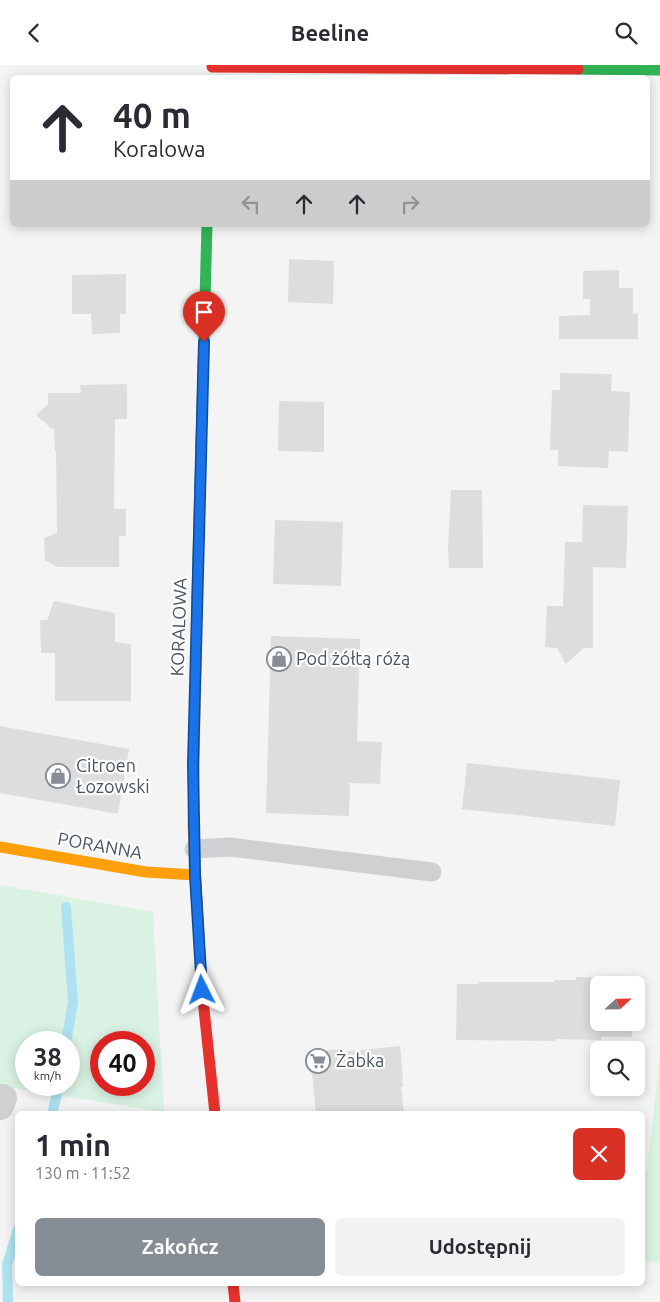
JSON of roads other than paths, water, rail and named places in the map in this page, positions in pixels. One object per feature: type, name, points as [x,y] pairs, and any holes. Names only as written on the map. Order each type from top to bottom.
[{"type":"street","points":[[212,70],[660,70]]},
{"type":"street","name":"KORALOWA","points":[[208,227],[193,790],[195,875],[202,990],[215,1111]]},
{"type":"street","name":"PORANNA","points":[[0,847],[146,872],[195,875]]},
{"type":"street","points":[[233,1286],[234,1302]]},
{"type":"lane","points":[[194,849],[230,847],[432,872]]},
{"type":"waterway","points":[[66,907],[73,1002],[68,1031]]},
{"type":"waterway","points":[[53,1111],[56,1096]]},
{"type":"waterway","points":[[8,1302],[7,1265],[15,1239]]},
{"type":"place","name":"Pod żółtą różą","points":[[279,659]]},
{"type":"place","name":"Citroen Łozowski","points":[[58,776]]},
{"type":"place","name":"Żabka","points":[[318,1061]]}]
